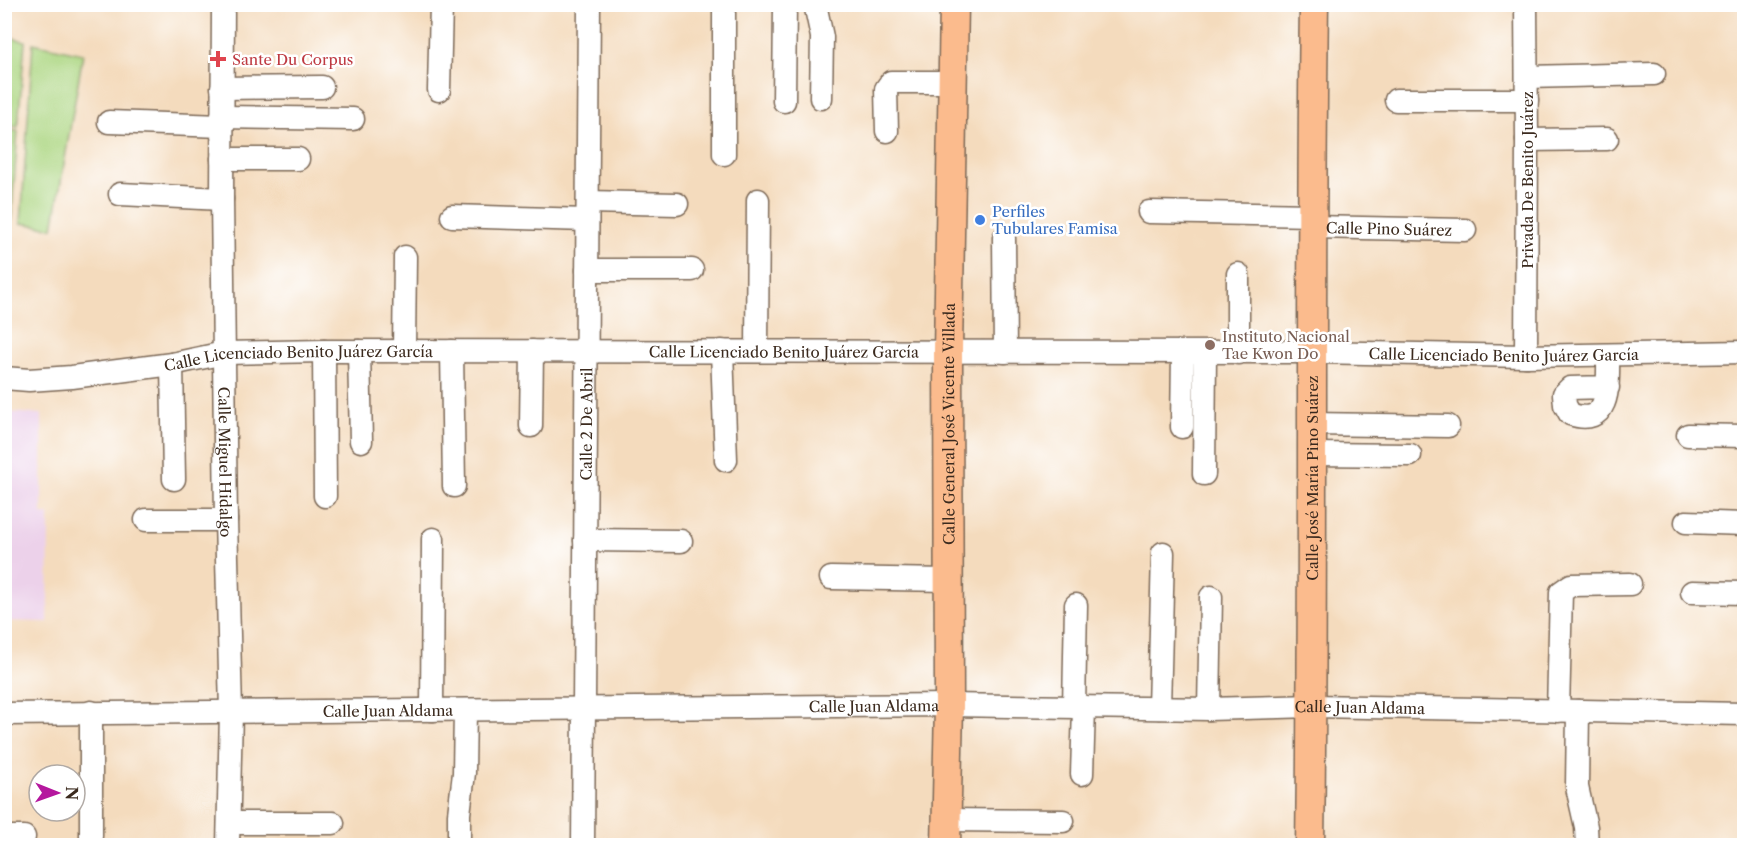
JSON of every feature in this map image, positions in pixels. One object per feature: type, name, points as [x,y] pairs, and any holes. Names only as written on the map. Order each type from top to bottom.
[{"type":"main road","name":"Calle General José Vicente Villada","points":[[947,833],[948,351],[954,4]]},
{"type":"main road","name":"Calle José María Pino Suárez","points":[[1310,846],[1311,221],[1314,4]]},
{"type":"street","name":"Calle Miguel Hidalgo","points":[[224,4],[222,199],[231,711],[228,846]]},
{"type":"street","points":[[439,90],[441,4]]},
{"type":"street","name":"Calle 2 De Abril","points":[[583,846],[589,4]]},
{"type":"street","points":[[724,4],[724,154]]},
{"type":"street","points":[[784,101],[785,4]]},
{"type":"street","points":[[815,4],[822,37],[821,98]]},
{"type":"street","points":[[822,37],[832,4]]},
{"type":"street","name":"Privada De Benito Juárez","points":[[1526,4],[1526,356]]},
{"type":"street","points":[[1527,77],[1654,74]]},
{"type":"street","points":[[887,131],[886,89],[891,82],[952,82]]},
{"type":"street","points":[[222,88],[322,87]]},
{"type":"street","points":[[1396,100],[1527,100]]},
{"type":"street","points":[[109,122],[222,122],[353,118]]},
{"type":"street","points":[[1527,140],[1606,139]]},
{"type":"street","points":[[222,159],[298,159]]},
{"type":"street","points":[[120,194],[222,199]]},
{"type":"street","points":[[757,351],[758,200]]},
{"type":"street","points":[[452,216],[588,211],[677,204]]},
{"type":"street","name":"Calle Pino Suárez","points":[[1149,212],[1466,230]]},
{"type":"street","points":[[1004,238],[1005,352]]},
{"type":"street","points":[[404,350],[405,257]]},
{"type":"street","points":[[587,270],[692,270]]},
{"type":"street","points":[[1238,274],[1238,353]]},
{"type":"street","points":[[324,351],[325,496]]},
{"type":"street","name":"Calle Licenciado Benito Juárez García","points":[[4,378],[29,380],[172,364],[224,353],[324,351],[1312,352],[1526,356],[1744,352]]},
{"type":"street","points":[[359,351],[361,441]]},
{"type":"street","points":[[452,351],[454,486]]},
{"type":"street","points":[[531,426],[532,351]]},
{"type":"street","points":[[722,351],[726,460]]},
{"type":"street","points":[[1182,427],[1194,353]]},
{"type":"street","points":[[1194,353],[1204,474]]},
{"type":"street","points":[[1608,355],[1608,387]]},
{"type":"street","points":[[172,364],[174,479]]},
{"type":"street","points":[[1311,424],[1448,426]]},
{"type":"street","points":[[1688,435],[1744,436]]},
{"type":"street","points":[[1311,454],[1410,455]]},
{"type":"street","points":[[146,520],[226,520]]},
{"type":"street","points":[[1686,522],[1744,524]]},
{"type":"street","points":[[432,710],[433,539]]},
{"type":"street","points":[[585,540],[681,541]]},
{"type":"street","points":[[1160,708],[1163,553]]},
{"type":"street","points":[[831,578],[948,580]]},
{"type":"street","points":[[1587,846],[1568,711],[1561,592],[1571,585],[1630,584]]},
{"type":"street","points":[[1692,592],[1744,593]]},
{"type":"street","points":[[1209,709],[1211,597]]},
{"type":"street","points":[[1076,605],[1082,774]]},
{"type":"street","name":"Calle Juan Aldama","points":[[4,714],[949,705],[1209,709],[1312,706],[1744,714]]},
{"type":"street","points":[[459,846],[465,710]]},
{"type":"street","points":[[91,712],[91,836]]},
{"type":"street","points":[[947,833],[1063,821]]},
{"type":"street","points":[[229,823],[333,823]]},
{"type":"shaded area","points":[[5,412],[42,414],[42,514],[49,515],[48,622],[5,621]]},
{"type":"green space","points":[[5,36],[25,41],[18,127],[5,125]]},
{"type":"green space","points":[[33,43],[83,54],[53,228],[21,223]]},
{"type":"green space","points":[[4,130],[18,131],[11,222],[5,221]]},
{"type":"place","name":"Sante Du Corpus","points":[[218,59]]},
{"type":"place","name":"Perfiles Tubulares Famisa","points":[[980,220]]},
{"type":"place","name":"Instituto Nacional Tae Kwon Do","points":[[1210,345]]}]
